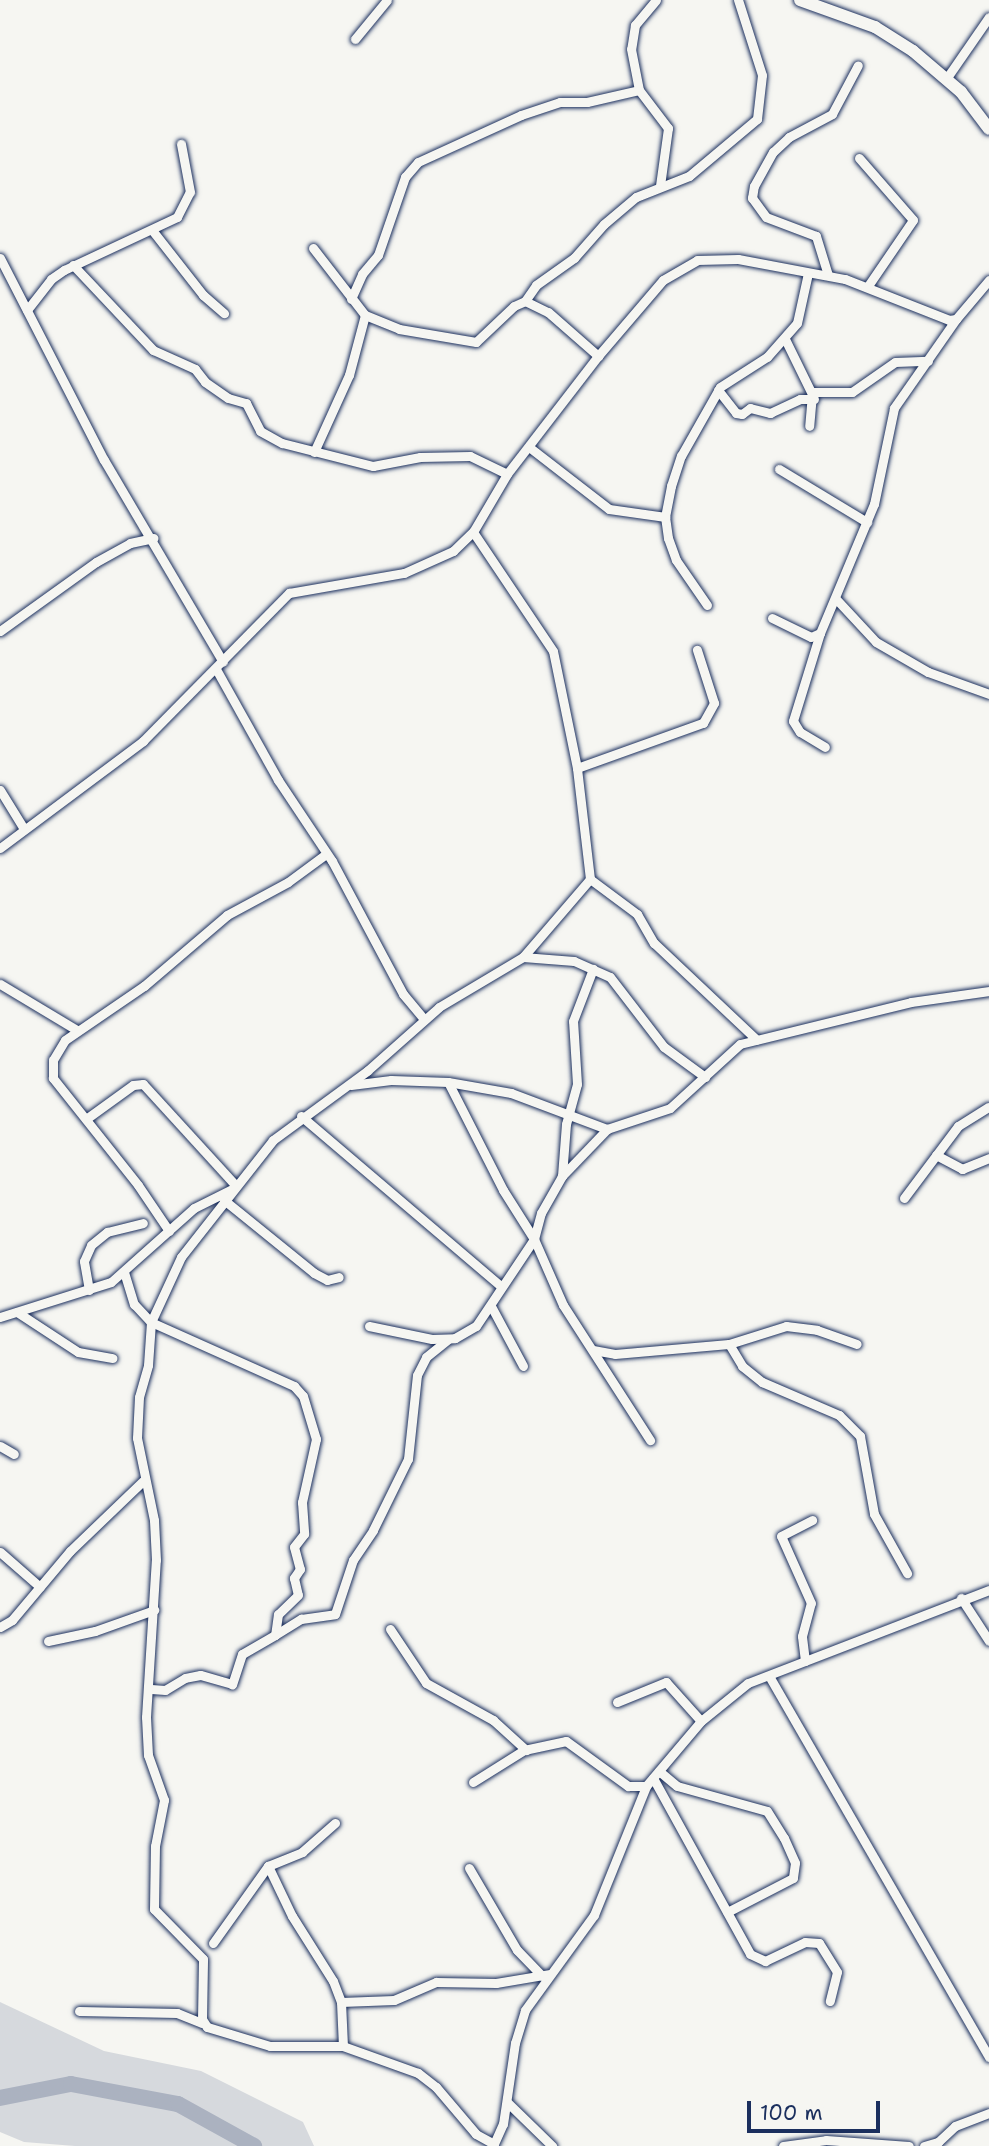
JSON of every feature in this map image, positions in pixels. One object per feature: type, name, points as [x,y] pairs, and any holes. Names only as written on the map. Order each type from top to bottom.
[{"type":"street","points":[[355,39],[387,0]]},
{"type":"street","points":[[656,0],[643,12],[631,37],[639,89],[668,128],[660,186]]},
{"type":"street","points":[[313,248],[365,315],[399,329],[470,343],[525,301],[536,285],[574,258],[604,224],[636,197],[689,176],[747,129],[761,110],[762,75],[738,0]]},
{"type":"street","points":[[800,0],[833,6],[914,51],[946,79],[989,129]]},
{"type":"street","points":[[946,79],[989,17]]},
{"type":"street","points":[[828,275],[816,236],[775,223],[752,198],[760,173],[773,152],[796,132],[832,114],[858,65]]},
{"type":"street","points":[[351,299],[362,274],[378,255],[405,177],[418,162],[521,115],[560,102],[587,102],[639,89]]},
{"type":"street","points":[[27,310],[51,279],[73,265],[177,217],[188,201],[190,181],[181,144]]},
{"type":"street","points":[[859,158],[913,220],[868,286]]},
{"type":"street","points":[[152,230],[203,295],[225,313]]},
{"type":"street","points":[[0,258],[104,460],[153,538],[278,780],[326,854],[403,994],[424,1019]]},
{"type":"street","points":[[0,848],[143,741],[289,593],[404,573],[453,551],[473,532],[506,474],[598,356],[663,280],[687,263],[738,259],[808,274],[828,275],[868,286],[956,319]]},
{"type":"street","points":[[73,265],[153,350],[195,369],[205,382],[228,398],[246,403],[260,430],[295,449],[373,466],[420,457],[470,456],[506,474]]},
{"type":"street","points":[[707,605],[676,560],[664,517],[681,456],[718,390],[785,339],[802,310],[808,274]]},
{"type":"street","points":[[825,747],[800,732],[793,721],[820,632],[837,600],[867,522],[889,419],[956,319],[989,280]]},
{"type":"street","points":[[525,301],[548,312],[598,356]]},
{"type":"street","points":[[314,452],[349,375],[365,315]]},
{"type":"street","points":[[785,339],[813,395],[809,426]]},
{"type":"street","points":[[718,390],[736,413],[742,414],[750,408],[770,413],[813,395],[852,392],[895,362],[928,361]]},
{"type":"street","points":[[529,447],[609,509],[664,517]]},
{"type":"street","points":[[779,469],[867,522]]},
{"type":"street","points":[[473,532],[553,652],[577,768],[590,879],[637,914],[654,943],[757,1040]]},
{"type":"street","points":[[0,631],[96,562],[130,543],[153,538]]},
{"type":"street","points":[[837,600],[876,642],[928,672],[989,694]]},
{"type":"street","points":[[772,618],[811,636],[820,632]]},
{"type":"street","points":[[577,768],[703,723],[714,703],[697,650]]},
{"type":"street","points":[[0,790],[24,829]]},
{"type":"street","points":[[169,1231],[50,1073],[59,1048],[77,1030],[144,986],[227,915],[288,882],[326,854]]},
{"type":"street","points":[[202,2023],[205,1963],[154,1909],[155,1846],[164,1800],[148,1755],[146,1717],[151,1689],[155,1520],[143,1481],[139,1396],[148,1365],[151,1322],[170,1275],[224,1199],[273,1140],[301,1116],[346,1086],[424,1019],[523,957],[590,879]]},
{"type":"street","points":[[523,957],[574,961],[593,969],[626,993],[664,1047],[705,1077]]},
{"type":"street","points":[[562,1176],[577,1084],[573,1021],[593,969]]},
{"type":"street","points":[[0,984],[77,1030]]},
{"type":"street","points":[[151,1689],[165,1690],[185,1678],[200,1675],[232,1684],[242,1654],[301,1619],[335,1614],[353,1560],[373,1530],[408,1459],[416,1375],[426,1357],[448,1339],[476,1326],[534,1239],[541,1213],[562,1176],[607,1129],[670,1108],[705,1077],[724,1055],[757,1040],[911,1002],[989,992]]},
{"type":"street","points":[[346,1086],[391,1080],[449,1082],[511,1093],[607,1129]]},
{"type":"street","points":[[449,1082],[503,1190],[534,1239],[563,1305],[650,1440]]},
{"type":"street","points":[[86,1119],[133,1085],[143,1084],[235,1187]]},
{"type":"street","points":[[904,1198],[957,1126],[989,1107]]},
{"type":"street","points":[[301,1116],[501,1286]]},
{"type":"street","points":[[936,1155],[962,1169],[989,1158]]},
{"type":"street","points":[[0,1317],[89,1290],[124,1272],[208,1198],[235,1187]]},
{"type":"street","points":[[224,1199],[314,1273],[327,1280],[339,1277]]},
{"type":"street","points":[[89,1290],[84,1261],[91,1245],[107,1232],[143,1223]]},
{"type":"street","points":[[124,1272],[134,1304],[151,1322],[294,1386],[306,1404],[316,1439],[302,1502],[304,1534],[294,1547],[300,1569],[293,1578],[298,1595],[278,1614],[275,1635]]},
{"type":"street","points":[[491,1306],[523,1366]]},
{"type":"street","points":[[17,1312],[78,1352],[112,1358]]},
{"type":"street","points":[[369,1326],[448,1339]]},
{"type":"street","points":[[593,1350],[615,1354],[729,1344],[775,1326],[798,1326],[857,1344]]},
{"type":"street","points":[[729,1344],[741,1366],[762,1382],[839,1415],[860,1436],[874,1514],[907,1573]]},
{"type":"street","points":[[0,1446],[14,1454]]},
{"type":"street","points":[[0,1627],[12,1620],[40,1587],[143,1481]]},
{"type":"street","points":[[804,1661],[802,1636],[811,1603],[781,1536],[813,1520]]},
{"type":"street","points":[[0,1552],[40,1587]]},
{"type":"street","points":[[79,2011],[177,2013],[270,2046],[343,2046],[428,2080],[475,2134],[493,2145],[508,2103],[519,2024],[546,1975],[594,1915],[646,1786],[701,1721],[728,1695],[769,1676],[961,1598],[989,1590]]},
{"type":"street","points":[[961,1598],[989,1641]]},
{"type":"street","points":[[48,1641],[95,1631],[154,1610]]},
{"type":"street","points":[[390,1629],[426,1684],[493,1720],[526,1749]]},
{"type":"street","points":[[769,1676],[989,2057]]},
{"type":"street","points":[[617,1702],[666,1682],[701,1721]]},
{"type":"street","points":[[473,1782],[526,1749],[566,1741],[628,1786],[646,1786]]},
{"type":"street","points":[[656,1775],[677,1786],[767,1811],[784,1838],[795,1863],[793,1878],[727,1912]]},
{"type":"street","points":[[656,1775],[750,1954],[759,1962],[805,1942],[819,1943],[837,1972],[830,2001]]},
{"type":"street","points":[[213,1943],[268,1866],[302,1852],[335,1823]]},
{"type":"street","points":[[268,1866],[292,1916],[323,1957],[341,2002],[343,2046]]},
{"type":"street","points":[[470,1868],[517,1950],[546,1975]]},
{"type":"street","points":[[341,2002],[394,2000],[436,1982],[496,1983],[546,1975]]},
{"type":"street","points":[[508,2103],[552,2146]]},
{"type":"street","points":[[924,2146],[939,2144],[955,2126],[989,2113]]},
{"type":"street","points":[[783,2146],[827,2140],[909,2146]]},
{"type":"shaded area","points":[[0,2002],[104,2051],[201,2071],[303,2122],[314,2146],[75,2146],[24,2142],[0,2132]]},
{"type":"waterway","points":[[0,2098],[71,2084],[178,2104],[254,2146]]}]
